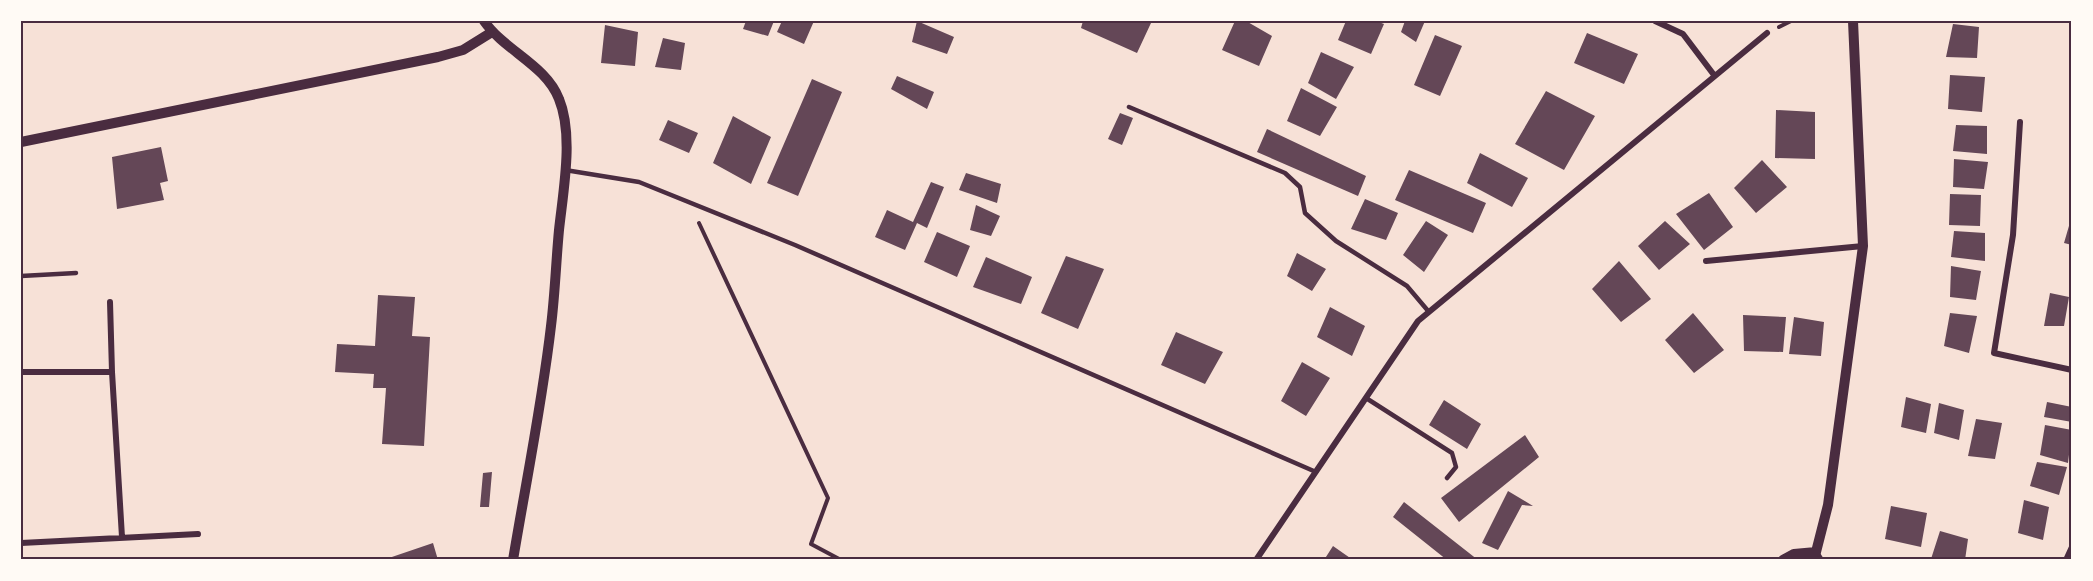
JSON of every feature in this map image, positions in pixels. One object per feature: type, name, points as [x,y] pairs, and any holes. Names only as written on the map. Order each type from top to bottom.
[{"type":"street","points":[[484,21],[492,32],[547,77],[560,99],[565,135],[565,170],[551,326],[513,560]]},
{"type":"street","points":[[1655,21],[1683,34],[1714,75]]},
{"type":"street","points":[[1783,560],[1794,554],[1819,556],[1863,246],[1853,21]]},
{"type":"street","points":[[21,142],[438,57],[463,50],[492,32]]},
{"type":"street","points":[[1257,560],[1418,321],[1767,33]]},
{"type":"street","points":[[2020,122],[2013,235],[1994,353],[2072,370]]},
{"type":"street","points":[[1706,261],[1863,246]]},
{"type":"street","points":[[110,302],[122,537]]},
{"type":"street","points":[[21,372],[112,372]]},
{"type":"street","points":[[21,543],[198,534]]},
{"type":"street","points":[[2066,560],[2072,547]]},
{"type":"lane","points":[[1129,108],[1285,173],[1300,187],[1305,213],[1336,241],[1407,286],[1429,312]]},
{"type":"lane","points":[[565,170],[639,182],[795,245],[1316,472]]},
{"type":"lane","points":[[21,276],[75,273]]},
{"type":"lane","points":[[1366,398],[1452,453],[1456,467],[1447,478]]},
{"type":"path","points":[[703,208],[699,221],[828,498],[811,544],[840,560]]},
{"type":"building","points":[[746,21],[774,21],[768,36],[743,29]]},
{"type":"building","points":[[782,21],[814,21],[804,44],[777,32]]},
{"type":"building","points":[[917,21],[954,37],[947,54],[912,42]]},
{"type":"building","points":[[1083,21],[1146,21],[1151,23],[1137,53],[1081,28]]},
{"type":"building","points":[[1235,21],[1246,21],[1272,36],[1259,66],[1222,50]]},
{"type":"building","points":[[1346,21],[1376,21],[1384,24],[1371,54],[1338,40]]},
{"type":"building","points":[[1405,21],[1425,21],[1416,42],[1401,32]]},
{"type":"building","points":[[1953,24],[1979,27],[1977,58],[1946,57]]},
{"type":"building","points":[[605,25],[638,32],[635,66],[601,63]]},
{"type":"building","points":[[1587,33],[1638,54],[1624,84],[1574,63]]},
{"type":"building","points":[[1435,35],[1462,46],[1440,96],[1414,85]]},
{"type":"building","points":[[663,38],[685,43],[681,70],[655,67]]},
{"type":"building","points":[[1321,52],[1354,67],[1336,99],[1308,83]]},
{"type":"building","points":[[1950,75],[1985,77],[1982,112],[1948,109]]},
{"type":"building","points":[[897,76],[934,92],[927,109],[891,89]]},
{"type":"building","points":[[812,79],[842,92],[798,196],[767,183]]},
{"type":"building","points":[[1301,88],[1337,107],[1320,136],[1287,121]]},
{"type":"building","points":[[1546,91],[1595,116],[1564,170],[1515,144]]},
{"type":"building","points":[[1776,110],[1815,112],[1815,159],[1775,158]]},
{"type":"building","points":[[1120,113],[1133,118],[1122,145],[1108,139]]},
{"type":"building","points":[[733,116],[771,137],[751,184],[713,163]]},
{"type":"building","points":[[668,120],[698,133],[689,153],[659,140]]},
{"type":"building","points":[[1956,125],[1987,126],[1987,154],[1953,151]]},
{"type":"building","points":[[1267,129],[1366,176],[1358,196],[1257,152]]},
{"type":"building","points":[[161,147],[168,181],[160,183],[164,200],[117,209],[112,157]]},
{"type":"building","points":[[1480,153],[1528,178],[1512,207],[1467,183]]},
{"type":"building","points":[[1954,159],[1988,162],[1984,189],[1953,187]]},
{"type":"building","points":[[1762,160],[1787,187],[1756,213],[1734,188]]},
{"type":"building","points":[[1409,170],[1486,203],[1473,233],[1395,200]]},
{"type":"building","points":[[966,173],[1001,184],[997,203],[959,190]]},
{"type":"building","points":[[931,182],[944,187],[927,228],[917,223],[905,250],[875,237],[887,210],[913,222]]},
{"type":"building","points":[[1709,193],[1733,227],[1704,250],[1676,214]]},
{"type":"building","points":[[1950,194],[1981,195],[1980,226],[1949,225]]},
{"type":"building","points":[[1365,199],[1398,213],[1386,240],[1351,229]]},
{"type":"building","points":[[976,205],[1000,216],[991,236],[970,230]]},
{"type":"building","points":[[2072,219],[2072,245],[2064,243]]},
{"type":"building","points":[[1426,221],[1448,235],[1424,272],[1403,255]]},
{"type":"building","points":[[1665,221],[1690,244],[1659,270],[1638,246]]},
{"type":"building","points":[[1954,231],[1985,233],[1985,261],[1951,257]]},
{"type":"building","points":[[937,232],[970,246],[957,277],[924,262]]},
{"type":"building","points":[[1297,253],[1326,269],[1312,291],[1287,276]]},
{"type":"building","points":[[1066,256],[1104,269],[1078,329],[1041,313]]},
{"type":"building","points":[[986,257],[1032,277],[1021,304],[973,287]]},
{"type":"building","points":[[1619,261],[1651,299],[1621,322],[1592,289]]},
{"type":"building","points":[[1951,266],[1981,271],[1976,300],[1950,297]]},
{"type":"building","points":[[2050,293],[2069,297],[2064,326],[2044,326]]},
{"type":"building","points":[[378,295],[415,297],[412,336],[430,337],[424,446],[382,444],[386,388],[373,388],[374,374],[335,372],[337,344],[375,346]]},
{"type":"building","points":[[1330,307],[1365,326],[1352,356],[1317,337]]},
{"type":"building","points":[[1693,313],[1724,350],[1694,373],[1665,340]]},
{"type":"building","points":[[1950,313],[1977,316],[1969,353],[1944,346]]},
{"type":"building","points":[[1743,315],[1786,317],[1783,352],[1744,351]]},
{"type":"building","points":[[1794,317],[1824,322],[1821,356],[1789,354]]},
{"type":"building","points":[[1176,332],[1223,352],[1205,384],[1161,365]]},
{"type":"building","points":[[1302,362],[1330,378],[1306,416],[1281,401]]},
{"type":"building","points":[[1906,397],[1931,404],[1926,433],[1901,427]]},
{"type":"building","points":[[1444,400],[1481,424],[1467,449],[1429,425]]},
{"type":"building","points":[[2047,402],[2072,407],[2072,422],[2044,417]]},
{"type":"building","points":[[1939,403],[1964,410],[1959,440],[1934,433]]},
{"type":"building","points":[[1976,419],[2002,423],[1995,459],[1968,456]]},
{"type":"building","points":[[2045,425],[2072,430],[2068,463],[2040,455]]},
{"type":"building","points":[[1525,435],[1539,457],[1459,522],[1441,498]]},
{"type":"building","points":[[2037,462],[2067,467],[2059,495],[2030,486]]},
{"type":"building","points":[[492,472],[489,507],[480,507],[483,473]]},
{"type":"building","points":[[1508,491],[1533,506],[1522,505],[1498,550],[1482,543]]},
{"type":"building","points":[[2024,500],[2049,507],[2043,540],[2018,533]]},
{"type":"building","points":[[1404,502],[1478,560],[1447,560],[1393,517]]},
{"type":"building","points":[[1891,506],[1927,513],[1921,547],[1885,539]]},
{"type":"building","points":[[1940,531],[1968,539],[1965,560],[1931,559]]},
{"type":"building","points":[[433,543],[438,560],[383,560]]},
{"type":"building","points":[[1333,546],[1353,560],[1324,560]]}]
